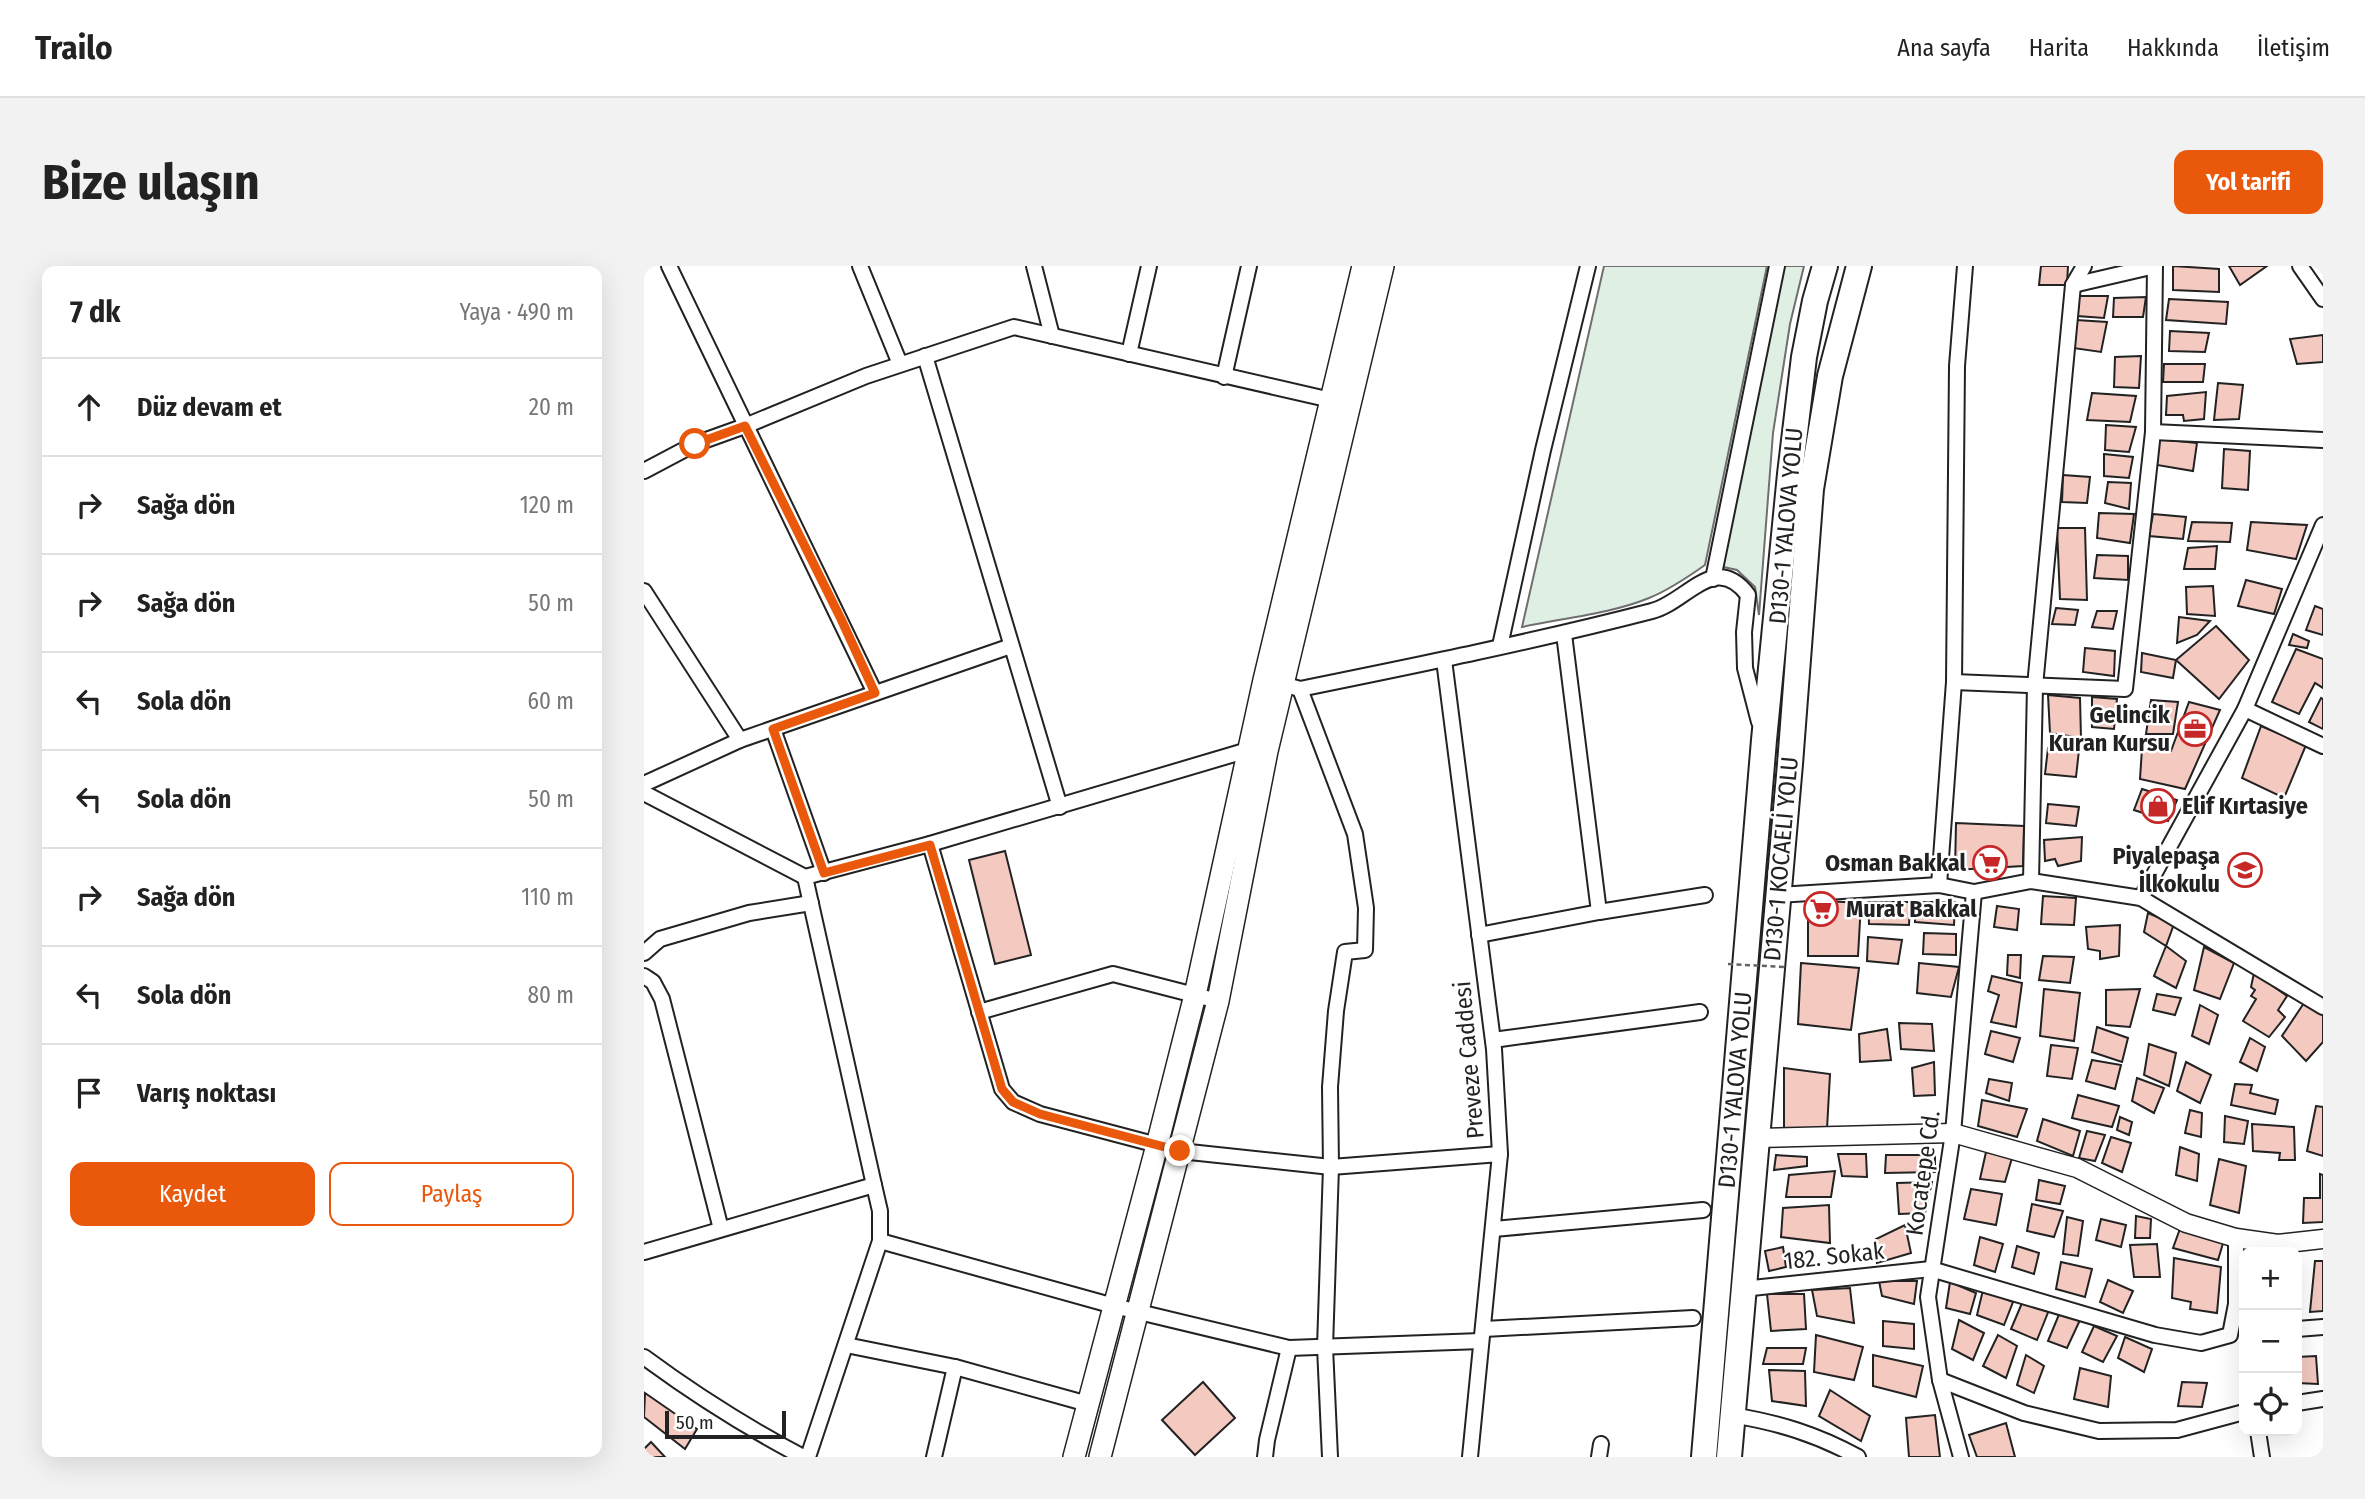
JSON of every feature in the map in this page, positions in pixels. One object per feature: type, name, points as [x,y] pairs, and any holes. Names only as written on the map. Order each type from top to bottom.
[{"type":"highway","name":"D130-1 YALOVA YOLU","points":[[1704,1457],[1764,740],[1797,409],[1815,301],[1825,266]]},
{"type":"highway","name":"D130-1 KOCAELİ YOLU","points":[[1729,1457],[1790,764],[1811,489],[1830,376],[1859,266]]},
{"type":"main road","points":[[1282,684],[1331,400],[1363,266]]},
{"type":"main road","points":[[1074,1457],[1258,751],[1282,684],[1382,266]]},
{"type":"main road","points":[[1100,1457],[1218,1001],[1258,751]]},
{"type":"street","points":[[669,266],[875,693]]},
{"type":"street","points":[[860,266],[900,364]]},
{"type":"street","points":[[1034,266],[1052,336]]},
{"type":"street","points":[[1129,354],[1149,266]]},
{"type":"street","points":[[1224,377],[1249,266]]},
{"type":"street","points":[[1500,646],[1543,450],[1588,266]]},
{"type":"street","points":[[1713,579],[1777,266]]},
{"type":"street","points":[[1939,885],[1954,682],[1957,366],[1965,266]]},
{"type":"street","points":[[2031,881],[2035,686],[2073,285],[2084,266]]},
{"type":"street","points":[[1954,682],[2125,688],[2153,432],[2155,266],[2073,285]]},
{"type":"street","points":[[2300,266],[2323,299]]},
{"type":"street","points":[[644,471],[695,444],[866,376],[1014,327],[1331,400]]},
{"type":"street","points":[[925,356],[1060,807]]},
{"type":"street","points":[[2153,432],[2323,440]]},
{"type":"street","points":[[2141,898],[2245,709],[2323,525]]},
{"type":"street","points":[[1330,1457],[1325,1347],[1331,1167],[1330,1087],[1336,1011],[1345,952],[1365,950],[1366,908],[1355,834],[1282,684],[1444,660],[1564,634],[1659,609],[1703,581],[1722,577],[1739,583],[1748,595],[1744,632],[1745,668],[1764,740]]},
{"type":"street","points":[[644,591],[740,740]]},
{"type":"street","points":[[1564,634],[1599,912]]},
{"type":"street","points":[[644,784],[740,740],[1010,646]]},
{"type":"street","name":"Preveze Caddesi","points":[[1444,660],[1493,1040],[1500,1154],[1470,1457]]},
{"type":"street","points":[[2245,709],[2323,746]]},
{"type":"street","points":[[773,729],[824,873]]},
{"type":"street","points":[[644,793],[805,877],[930,845],[1258,751]]},
{"type":"street","points":[[930,845],[1002,1089],[1013,1102],[1040,1114],[1180,1151],[1331,1167],[1500,1154]]},
{"type":"street","points":[[644,1357],[679,1383],[764,1436],[806,1457],[880,1241],[880,1211],[805,877]]},
{"type":"street","points":[[1777,895],[1939,885],[1974,892],[2031,881],[2141,898],[2323,1007]]},
{"type":"street","name":"Kocatepe Cd.","points":[[1961,1457],[1940,1381],[1928,1297],[1954,1133],[1974,892]]},
{"type":"street","points":[[1479,935],[1705,895]]},
{"type":"street","points":[[644,953],[660,939],[750,913],[811,903]]},
{"type":"street","points":[[979,1012],[1113,974],[1218,1001]]},
{"type":"street","points":[[644,976],[653,982],[662,999],[721,1230]]},
{"type":"street","points":[[1493,1040],[1700,1012]]},
{"type":"street","points":[[1756,1138],[1954,1133],[2077,1168],[2186,1223],[2236,1238],[2278,1244],[2323,1239]]},
{"type":"street","points":[[644,1252],[874,1185]]},
{"type":"street","points":[[1494,1229],[1703,1210]]},
{"type":"street","points":[[1931,1269],[2155,1335],[2201,1343],[2237,1334],[2236,1238]]},
{"type":"street","points":[[880,1241],[1114,1306],[1289,1348],[1693,1318]]},
{"type":"street","name":"182. Sokak","points":[[1742,1289],[1931,1269]]},
{"type":"street","points":[[2302,1329],[2323,1327]]},
{"type":"street","points":[[846,1345],[955,1367],[1088,1404]]},
{"type":"street","points":[[1265,1457],[1289,1348]]},
{"type":"street","points":[[934,1457],[955,1367]]},
{"type":"street","points":[[1940,1381],[2024,1413],[2099,1431],[2177,1430],[2239,1413]]},
{"type":"street","points":[[2302,1402],[2323,1399]]},
{"type":"street","points":[[1732,1415],[1762,1420],[1823,1438],[1858,1457]]},
{"type":"street","points":[[2259,1436],[2262,1457]]},
{"type":"path","points":[[1728,964],[1784,967]]},
{"type":"green space","points":[[1604,266],[1767,266],[1705,565],[1649,598],[1602,612],[1522,627]]},
{"type":"green space","points":[[1784,266],[1804,266],[1790,324],[1773,433],[1759,615],[1755,587],[1737,570],[1719,566]]},
{"type":"building","points":[[2041,266],[2068,266],[2067,285],[2039,285]]},
{"type":"building","points":[[2173,266],[2219,269],[2219,292],[2173,290]]},
{"type":"building","points":[[2229,266],[2267,266],[2240,285]]},
{"type":"building","points":[[2078,296],[2108,296],[2104,318],[2077,316]]},
{"type":"building","points":[[2146,297],[2143,317],[2113,317],[2114,298]]},
{"type":"building","points":[[2169,299],[2228,302],[2226,324],[2166,320]]},
{"type":"building","points":[[2076,320],[2107,322],[2101,352],[2073,348]]},
{"type":"building","points":[[2170,331],[2209,333],[2205,352],[2169,351]]},
{"type":"building","points":[[2323,335],[2323,362],[2297,364],[2290,339]]},
{"type":"building","points":[[2141,356],[2139,388],[2114,387],[2115,357]]},
{"type":"building","points":[[2164,364],[2205,364],[2203,382],[2163,382]]},
{"type":"building","points":[[2218,383],[2243,385],[2239,419],[2214,420]]},
{"type":"building","points":[[2206,392],[2204,419],[2184,421],[2183,415],[2166,415],[2167,396]]},
{"type":"building","points":[[2092,393],[2136,396],[2130,422],[2087,420]]},
{"type":"building","points":[[2106,425],[2136,427],[2129,452],[2105,450]]},
{"type":"building","points":[[2158,439],[2197,443],[2193,471],[2157,465]]},
{"type":"building","points":[[2224,449],[2250,451],[2248,490],[2222,488]]},
{"type":"building","points":[[2104,454],[2133,457],[2129,478],[2104,476]]},
{"type":"building","points":[[2063,475],[2090,477],[2087,503],[2062,502]]},
{"type":"building","points":[[2108,482],[2131,483],[2129,509],[2105,503]]},
{"type":"building","points":[[2099,513],[2134,514],[2130,543],[2097,538]]},
{"type":"building","points":[[2153,514],[2186,517],[2183,539],[2149,536]]},
{"type":"building","points":[[2192,522],[2232,523],[2230,542],[2188,541]]},
{"type":"building","points":[[2251,522],[2307,525],[2296,559],[2247,550]]},
{"type":"building","points":[[2057,528],[2085,528],[2087,600],[2060,599]]},
{"type":"building","points":[[2217,546],[2215,569],[2184,569],[2188,548]]},
{"type":"building","points":[[2097,555],[2128,556],[2128,580],[2094,578]]},
{"type":"building","points":[[2246,580],[2282,589],[2274,614],[2238,606]]},
{"type":"building","points":[[2213,586],[2215,616],[2187,614],[2186,587]]},
{"type":"building","points":[[2315,606],[2323,609],[2323,635],[2306,630]]},
{"type":"building","points":[[2056,608],[2078,610],[2075,625],[2052,624]]},
{"type":"building","points":[[2097,611],[2117,611],[2113,629],[2092,627]]},
{"type":"building","points":[[2179,617],[2210,621],[2197,635],[2177,643]]},
{"type":"building","points":[[2216,626],[2249,660],[2219,699],[2176,660]]},
{"type":"building","points":[[2293,634],[2309,641],[2307,648],[2289,645]]},
{"type":"building","points":[[2085,648],[2115,651],[2114,676],[2083,672]]},
{"type":"building","points":[[2296,649],[2323,659],[2323,688],[2315,683],[2299,714],[2272,702]]},
{"type":"building","points":[[2142,653],[2176,660],[2173,678],[2141,672]]},
{"type":"building","points":[[2048,695],[2080,698],[2081,738],[2050,733]]},
{"type":"building","points":[[2092,697],[2117,699],[2114,729],[2092,727]]},
{"type":"building","points":[[2321,698],[2323,699],[2323,729],[2309,722]]},
{"type":"building","points":[[2151,700],[2178,702],[2173,734],[2146,734]]},
{"type":"building","name":"Gelincik Kuran Kursu","points":[[2189,702],[2220,710],[2185,789],[2140,779],[2142,748],[2171,751]]},
{"type":"building","points":[[2261,726],[2306,745],[2284,798],[2242,778]]},
{"type":"building","points":[[2048,748],[2079,750],[2076,777],[2045,774]]},
{"type":"building","points":[[2142,789],[2177,800],[2168,821],[2134,810]]},
{"type":"building","points":[[2048,804],[2079,807],[2076,826],[2046,823]]},
{"type":"building","points":[[1956,823],[2024,826],[2023,866],[1955,870]]},
{"type":"building","points":[[2082,837],[2081,861],[2058,866],[2055,859],[2045,861],[2044,840]]},
{"type":"building","points":[[1005,851],[1031,955],[995,964],[969,860]]},
{"type":"building","points":[[2043,896],[2076,898],[2074,925],[2041,924]]},
{"type":"building","points":[[1808,900],[1861,903],[1858,956],[1808,956]]},
{"type":"building","points":[[1868,902],[1910,902],[1909,925],[1869,924]]},
{"type":"building","points":[[1916,902],[1955,902],[1954,925],[1915,922]]},
{"type":"building","points":[[1997,906],[2019,909],[2017,930],[1994,927]]},
{"type":"building","points":[[2148,913],[2174,924],[2166,946],[2144,932]]},
{"type":"building","points":[[2120,925],[2119,956],[2100,959],[2100,951],[2088,949],[2086,927]]},
{"type":"building","points":[[1924,933],[1956,934],[1956,955],[1923,954]]},
{"type":"building","points":[[1868,937],[1902,940],[1898,964],[1867,961]]},
{"type":"building","points":[[2166,946],[2186,961],[2176,988],[2154,976]]},
{"type":"building","points":[[2204,947],[2234,963],[2220,999],[2194,990]]},
{"type":"building","points":[[2008,955],[2021,955],[2020,978],[2007,975]]},
{"type":"building","points":[[2043,956],[2074,957],[2070,983],[2039,980]]},
{"type":"building","points":[[1801,963],[1859,968],[1851,1030],[1798,1024]]},
{"type":"building","points":[[1919,963],[1959,967],[1951,997],[1917,993]]},
{"type":"building","points":[[2254,973],[2287,996],[2278,1010],[2285,1017],[2269,1037],[2243,1021],[2256,999],[2251,996],[2255,990],[2251,987]]},
{"type":"building","points":[[1992,976],[2022,983],[2016,1027],[1991,1022],[1999,995],[1988,991]]},
{"type":"building","points":[[2044,989],[2080,993],[2074,1041],[2040,1036]]},
{"type":"building","points":[[2140,989],[2130,1027],[2106,1025],[2106,990]]},
{"type":"building","points":[[2157,994],[2181,998],[2175,1015],[2153,1010]]},
{"type":"building","points":[[2304,1003],[2323,1014],[2323,1042],[2306,1061],[2282,1036]]},
{"type":"building","points":[[2200,1005],[2218,1015],[2209,1044],[2192,1036]]},
{"type":"building","points":[[1899,1023],[1932,1024],[1934,1051],[1901,1049]]},
{"type":"building","points":[[2097,1027],[2128,1038],[2122,1062],[2092,1052]]},
{"type":"building","points":[[1887,1029],[1891,1060],[1860,1062],[1859,1034]]},
{"type":"building","points":[[1991,1031],[2020,1038],[2013,1062],[1985,1054]]},
{"type":"building","points":[[2250,1038],[2265,1047],[2257,1071],[2240,1062]]},
{"type":"building","points":[[2149,1044],[2176,1053],[2169,1086],[2144,1075]]},
{"type":"building","points":[[2051,1045],[2078,1048],[2072,1079],[2047,1076]]},
{"type":"building","points":[[2092,1060],[2121,1065],[2115,1089],[2086,1081]]},
{"type":"building","points":[[1934,1062],[1935,1095],[1914,1096],[1912,1068]]},
{"type":"building","points":[[2186,1062],[2211,1075],[2200,1103],[2177,1091]]},
{"type":"building","points":[[1784,1068],[1830,1074],[1827,1129],[1784,1129]]},
{"type":"building","points":[[2137,1078],[2164,1088],[2154,1113],[2132,1101]]},
{"type":"building","points":[[1989,1079],[2012,1083],[2009,1101],[1986,1093]]},
{"type":"building","points":[[2235,1084],[2252,1085],[2250,1093],[2278,1100],[2275,1114],[2231,1105]]},
{"type":"building","points":[[2078,1095],[2119,1106],[2112,1127],[2072,1118]]},
{"type":"building","points":[[1982,1100],[2027,1109],[2017,1137],[1978,1126]]},
{"type":"building","points":[[2316,1106],[2323,1107],[2323,1156],[2307,1151]]},
{"type":"building","points":[[2190,1110],[2202,1113],[2201,1137],[2185,1133]]},
{"type":"building","points":[[2225,1116],[2248,1121],[2244,1144],[2224,1142]]},
{"type":"building","points":[[2120,1117],[2132,1122],[2129,1135],[2117,1130]]},
{"type":"building","points":[[2043,1119],[2080,1131],[2073,1156],[2037,1141]]},
{"type":"building","points":[[2252,1124],[2294,1127],[2295,1160],[2279,1160],[2280,1153],[2253,1151]]},
{"type":"building","points":[[2087,1131],[2105,1135],[2095,1161],[2079,1158]]},
{"type":"building","points":[[2111,1137],[2131,1143],[2122,1172],[2102,1163]]},
{"type":"building","points":[[2180,1147],[2199,1154],[2197,1181],[2176,1175]]},
{"type":"building","points":[[1986,1152],[2012,1158],[2005,1182],[1980,1179]]},
{"type":"building","points":[[1838,1154],[1866,1154],[1867,1177],[1842,1176]]},
{"type":"building","points":[[1776,1155],[1807,1157],[1807,1166],[1774,1170]]},
{"type":"building","points":[[1886,1155],[1935,1155],[1935,1172],[1885,1173]]},
{"type":"building","points":[[2219,1159],[2246,1166],[2239,1213],[2210,1205]]},
{"type":"building","points":[[1835,1171],[1831,1197],[1786,1197],[1789,1175]]},
{"type":"building","points":[[2320,1174],[2323,1175],[2323,1222],[2303,1223],[2304,1198],[2320,1198]]},
{"type":"building","points":[[2039,1180],[2065,1186],[2060,1204],[2036,1200]]},
{"type":"building","points":[[1932,1182],[1925,1213],[1899,1214],[1897,1183]]},
{"type":"building","points":[[1971,1189],[2002,1194],[1996,1225],[1964,1219]]},
{"type":"building","points":[[2032,1204],[2063,1211],[2054,1237],[2027,1231]]},
{"type":"building","points":[[1829,1205],[1830,1243],[1781,1237],[1783,1208]]},
{"type":"building","points":[[2136,1216],[2151,1219],[2150,1238],[2135,1238]]},
{"type":"building","points":[[2067,1217],[2083,1221],[2078,1256],[2063,1254]]},
{"type":"building","points":[[2101,1219],[2126,1225],[2121,1247],[2096,1240]]},
{"type":"building","points":[[1905,1225],[1911,1253],[1877,1263],[1876,1239]]},
{"type":"building","points":[[2181,1226],[2224,1240],[2218,1260],[2173,1248]]},
{"type":"building","points":[[1980,1237],[2003,1244],[1995,1272],[1974,1265]]},
{"type":"building","points":[[2157,1244],[2160,1277],[2134,1277],[2130,1245]]},
{"type":"building","points":[[2017,1246],[2039,1253],[2034,1274],[2012,1267]]},
{"type":"building","points":[[1783,1247],[1786,1267],[1769,1271],[1765,1251]]},
{"type":"building","points":[[2174,1258],[2221,1267],[2217,1313],[2190,1309],[2191,1302],[2172,1298]]},
{"type":"building","points":[[2315,1261],[2323,1261],[2323,1311],[2310,1312]]},
{"type":"building","points":[[2061,1262],[2092,1269],[2085,1297],[2056,1289]]},
{"type":"building","points":[[2108,1280],[2133,1291],[2123,1313],[2100,1302]]},
{"type":"building","points":[[1879,1281],[1917,1281],[1914,1304],[1882,1296]]},
{"type":"building","points":[[1950,1282],[1976,1293],[1970,1314],[1946,1308]]},
{"type":"building","points":[[1850,1288],[1854,1323],[1817,1316],[1812,1290]]},
{"type":"building","points":[[1983,1290],[2013,1302],[2004,1325],[1977,1315]]},
{"type":"building","points":[[1767,1294],[1804,1294],[1806,1329],[1771,1331]]},
{"type":"building","points":[[2022,1303],[2049,1310],[2037,1340],[2011,1329]]},
{"type":"building","points":[[2060,1312],[2080,1320],[2067,1348],[2048,1341]]},
{"type":"building","points":[[1959,1320],[1984,1333],[1973,1360],[1952,1349]]},
{"type":"building","points":[[1883,1321],[1914,1324],[1914,1349],[1883,1346]]},
{"type":"building","points":[[2094,1326],[2117,1336],[2103,1362],[2082,1352]]},
{"type":"building","points":[[1816,1335],[1863,1347],[1854,1380],[1814,1372]]},
{"type":"building","points":[[1998,1335],[2017,1346],[2006,1378],[1983,1366]]},
{"type":"building","points":[[2125,1337],[2152,1349],[2144,1372],[2118,1358]]},
{"type":"building","points":[[1767,1348],[1806,1348],[1803,1364],[1763,1364]]},
{"type":"building","points":[[1873,1355],[1923,1366],[1916,1397],[1873,1386]]},
{"type":"building","points":[[2026,1355],[2044,1366],[2034,1393],[2017,1385]]},
{"type":"building","points":[[2316,1356],[2318,1384],[2302,1383],[2302,1357]]},
{"type":"building","points":[[2080,1368],[2111,1376],[2108,1407],[2074,1399]]},
{"type":"building","points":[[1769,1370],[1805,1371],[1806,1406],[1772,1401]]},
{"type":"building","points":[[1203,1382],[1235,1418],[1195,1455],[1162,1420]]},
{"type":"building","points":[[2182,1382],[2207,1383],[2202,1407],[2178,1406]]},
{"type":"building","points":[[1830,1390],[1870,1416],[1861,1441],[1819,1416]]},
{"type":"building","points":[[645,1393],[697,1429],[685,1449],[644,1417]]},
{"type":"building","points":[[1935,1415],[1940,1457],[1909,1457],[1906,1418]]},
{"type":"building","points":[[2006,1423],[2015,1457],[1977,1457],[1969,1435]]},
{"type":"building","points":[[651,1442],[665,1457],[644,1457],[644,1449]]},
{"type":"place","name":"Gelincik Kuran Kursu","points":[[2195,729]]},
{"type":"place","name":"Elif Kırtasiye","points":[[2158,806]]},
{"type":"place","name":"Osman Bakkal","points":[[1990,863]]},
{"type":"place","name":"Piyalepaşa İlkokulu","points":[[2245,870]]},
{"type":"place","name":"Murat Bakkal","points":[[1821,909]]},
{"type":"route","points":[[695,444],[745,426],[875,693],[773,729],[824,873],[930,845],[1002,1089],[1013,1102],[1040,1114],[1180,1151]]}]
